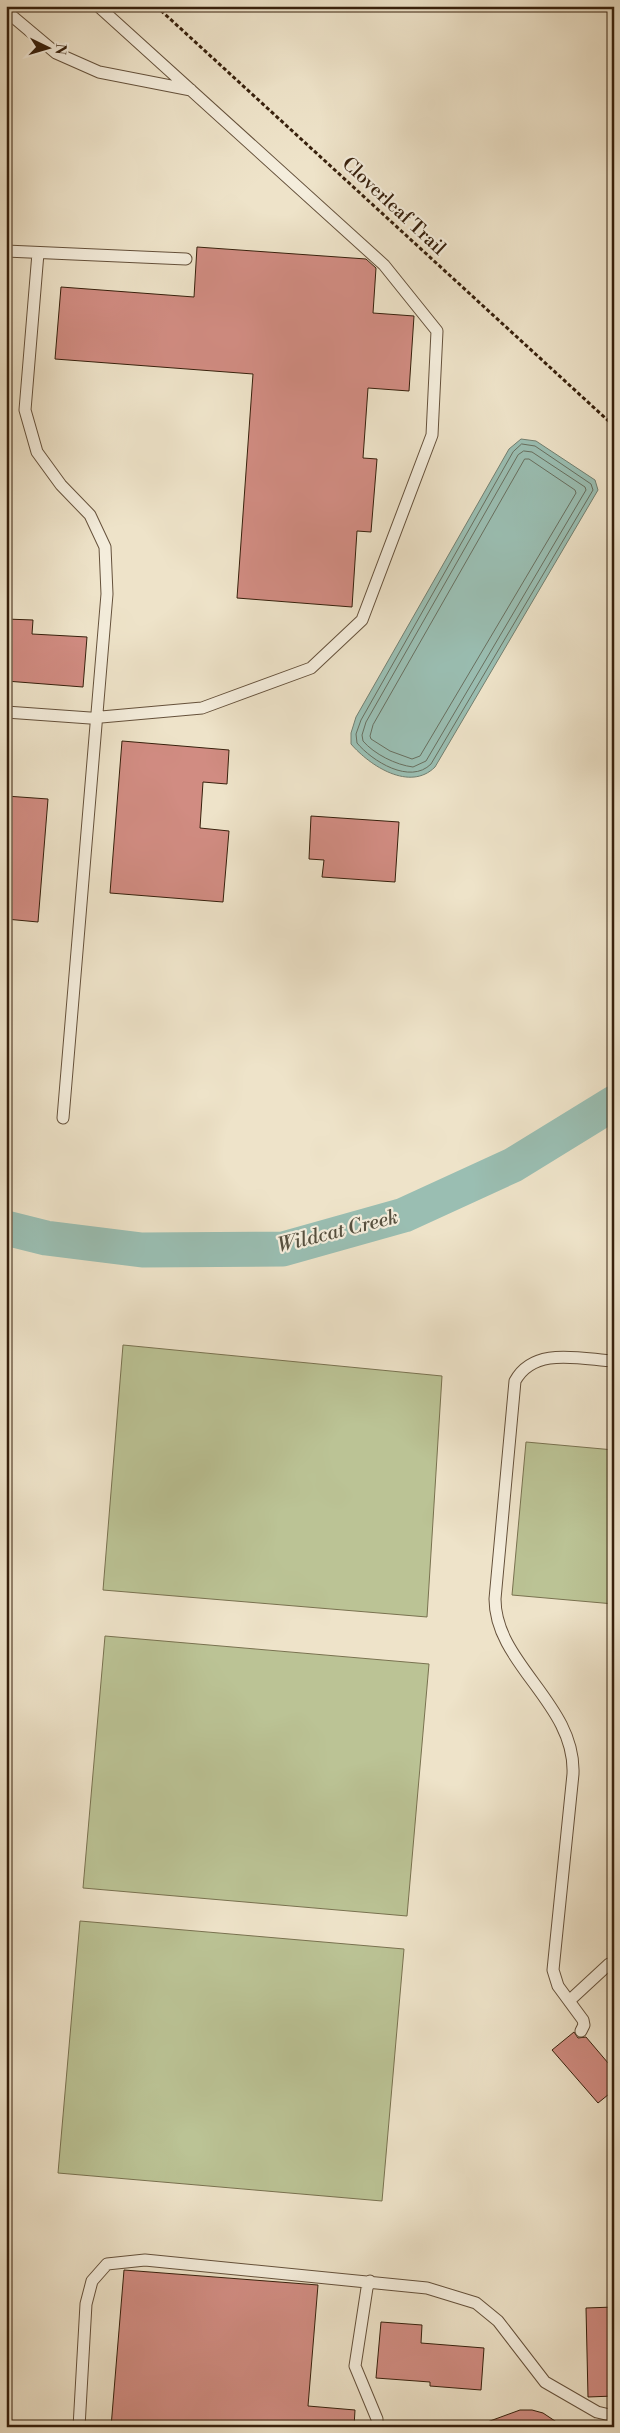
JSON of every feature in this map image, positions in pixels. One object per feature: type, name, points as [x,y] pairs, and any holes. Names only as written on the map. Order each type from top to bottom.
[{"type":"lane","points":[[6,712],[97,717],[202,708],[311,668],[362,620],[432,435],[437,331],[384,264],[98,6]]},
{"type":"lane","points":[[6,11],[56,53],[99,72],[190,90]]},
{"type":"lane","points":[[6,251],[186,259]]},
{"type":"lane","points":[[38,252],[25,410],[37,452],[61,485],[90,515],[105,547],[107,594],[63,1118]]},
{"type":"lane","points":[[581,2031],[584,2025],[583,2020],[555,1979],[553,1958],[573,1774],[573,1750],[564,1728],[498,1625],[495,1599],[515,1381],[521,1369],[543,1358],[614,1361]]},
{"type":"lane","points":[[569,2001],[609,1964]]},
{"type":"lane","points":[[79,2427],[86,2304],[92,2280],[107,2264],[145,2260],[427,2288],[476,2303],[498,2321],[545,2382],[597,2412],[614,2416]]},
{"type":"lane","points":[[370,2281],[367,2288],[355,2366],[377,2419],[377,2427]]},
{"type":"path","name":"Cloverleaf Trail","points":[[156,6],[614,426]]},
{"type":"green space","points":[[123,1345],[442,1376],[427,1617],[103,1590]]},
{"type":"green space","points":[[526,1442],[614,1450],[614,1604],[512,1595]]},
{"type":"green space","points":[[105,1636],[429,1664],[407,1916],[83,1888]]},
{"type":"green space","points":[[80,1921],[404,1949],[382,2201],[58,2173]]},
{"type":"water","points":[[521,439],[536,441],[595,480],[598,490],[435,767],[425,774],[414,777],[402,777],[391,773],[379,768],[351,744],[351,733],[356,717],[509,449]]},
{"type":"building","points":[[197,247],[366,259],[376,268],[373,313],[414,316],[409,391],[368,388],[363,458],[377,459],[371,532],[357,531],[352,607],[237,598],[253,374],[55,359],[61,287],[194,297]]},
{"type":"building","points":[[6,619],[33,620],[32,634],[87,637],[83,687],[6,681]]},
{"type":"building","points":[[122,741],[229,750],[227,784],[203,782],[200,828],[229,831],[223,902],[110,893]]},
{"type":"building","points":[[6,796],[48,799],[38,922],[6,919]]},
{"type":"building","points":[[311,816],[399,822],[395,882],[322,877],[324,860],[309,859]]},
{"type":"building","points":[[574,2032],[578,2038],[586,2037],[614,2070],[614,2090],[598,2103],[552,2050]]},
{"type":"building","points":[[124,2270],[318,2285],[308,2406],[355,2410],[354,2427],[111,2427]]},
{"type":"building","points":[[614,2307],[614,2396],[588,2397],[586,2308]]},
{"type":"building","points":[[381,2322],[422,2325],[421,2343],[484,2348],[481,2390],[430,2386],[430,2382],[376,2378]]},
{"type":"building","points":[[520,2410],[532,2410],[543,2413],[564,2427],[479,2427],[479,2425]]},
{"type":"waterway","name":"Wildcat Creek","points":[[6,1228],[46,1238],[142,1250],[283,1249],[404,1215],[513,1165],[614,1103]]}]
